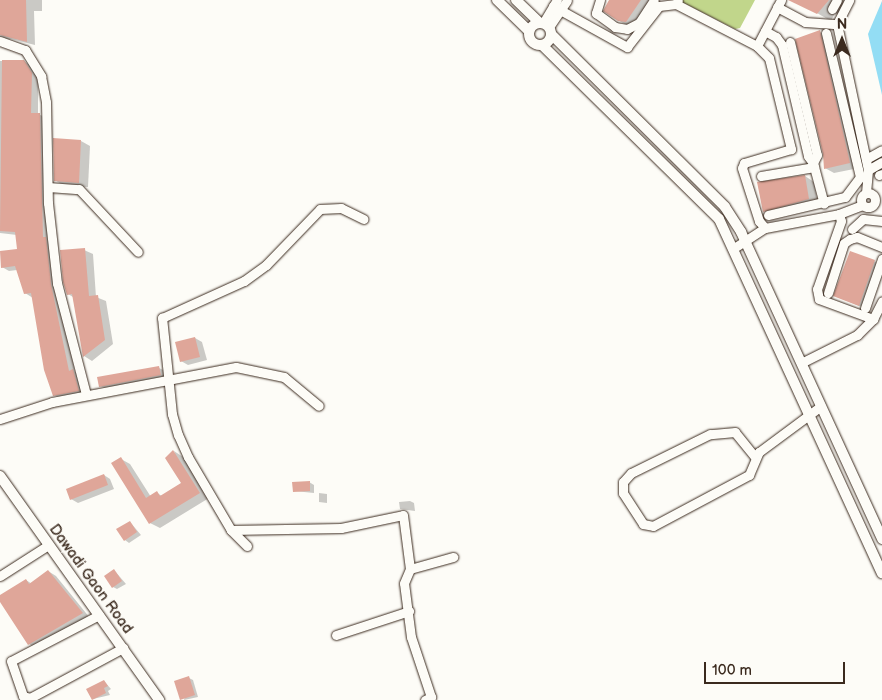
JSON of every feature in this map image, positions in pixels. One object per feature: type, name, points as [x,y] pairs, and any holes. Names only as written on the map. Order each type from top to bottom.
[{"type":"street","points":[[497,0],[529,31],[531,41],[542,44],[719,220],[734,248],[882,573]]},
{"type":"street","points":[[516,0],[725,207],[745,241],[882,539]]},
{"type":"street","points":[[542,44],[545,27],[556,6],[567,0]]},
{"type":"street","points":[[600,0],[596,13],[615,27],[627,29],[639,23],[654,0]]},
{"type":"street","points":[[832,9],[837,0]]},
{"type":"street","points":[[849,0],[837,24],[868,170],[866,193],[861,198],[862,205]]},
{"type":"street","points":[[556,6],[627,47],[659,6],[677,2],[757,46],[769,58],[791,148],[744,163],[742,168],[755,214],[766,228]]},
{"type":"street","points":[[757,46],[779,4],[805,22],[837,24]]},
{"type":"street","points":[[529,31],[545,27]]},
{"type":"street","points":[[765,32],[776,37],[782,46],[808,156],[814,165],[824,204]]},
{"type":"street","points":[[768,215],[824,204],[845,197],[852,191],[860,171],[826,33]]},
{"type":"street","points":[[0,41],[25,50],[41,76],[46,102],[48,187],[57,283],[86,394]]},
{"type":"street","points":[[790,42],[817,155],[814,165]]},
{"type":"street","points":[[866,159],[882,150]]},
{"type":"street","points":[[868,170],[882,162]]},
{"type":"street","points":[[762,176],[814,165]]},
{"type":"street","points":[[48,187],[79,189],[138,252]]},
{"type":"street","points":[[734,248],[766,228],[839,214],[862,205],[868,208],[878,206],[874,197],[866,193]]},
{"type":"street","points":[[248,546],[232,530],[188,457],[178,435],[172,414],[171,379],[162,324],[165,315],[203,300],[259,270],[284,249],[320,209],[341,208],[364,219]]},
{"type":"street","points":[[839,214],[841,221],[817,294],[824,303],[873,319]]},
{"type":"street","points":[[852,229],[863,220],[882,221]]},
{"type":"street","points":[[828,293],[844,244],[856,237],[882,247]]},
{"type":"street","points":[[866,308],[881,264]]},
{"type":"street","points":[[801,362],[857,335],[873,319],[882,301]]},
{"type":"street","points":[[0,420],[52,402],[86,394],[236,367],[284,377],[319,406]]},
{"type":"street","points":[[755,457],[735,432],[710,434],[631,473],[623,482],[623,493],[643,524],[653,526],[749,475],[754,469],[755,457],[821,406]]},
{"type":"street","name":"Dawadi Gaon Road","points":[[0,476],[47,546],[123,648],[157,700]]},
{"type":"street","points":[[232,530],[341,528],[403,515],[410,569],[404,583],[411,636],[430,699]]},
{"type":"street","points":[[0,576],[47,546]]},
{"type":"street","points":[[410,569],[453,557]]},
{"type":"street","points":[[336,635],[409,611]]},
{"type":"street","points":[[99,615],[10,661],[23,696],[30,698],[123,648]]},
{"type":"green space","points":[[678,0],[755,0],[740,28],[735,29]]},
{"type":"water","points":[[882,1],[882,95],[868,34]]},
{"type":"building","points":[[0,0],[26,0],[27,42],[0,35]]},
{"type":"building","points":[[609,0],[641,0],[626,22],[618,21],[603,11]]},
{"type":"building","points":[[788,0],[829,0],[817,14]]},
{"type":"building","points":[[820,30],[850,163],[824,169],[823,154],[795,39]]},
{"type":"building","points":[[2,60],[24,60],[32,73],[31,113],[40,113],[43,237],[46,237],[51,284],[69,371],[73,369],[79,391],[53,396],[44,370],[31,293],[24,294],[15,266],[1,268],[0,251],[17,249],[15,232],[0,231]]},
{"type":"building","points":[[53,138],[81,140],[79,183],[54,181]]},
{"type":"building","points":[[805,175],[809,199],[763,212],[757,182]]},
{"type":"building","points":[[85,248],[89,296],[98,295],[105,340],[83,357],[72,294],[67,295],[63,282],[60,250]]},
{"type":"building","points":[[850,251],[875,260],[859,306],[833,296]]},
{"type":"building","points":[[195,337],[200,357],[180,362],[175,342]]},
{"type":"building","points":[[159,366],[161,375],[99,387],[97,377]]},
{"type":"building","points":[[173,450],[200,493],[149,524],[111,463],[121,457],[146,498],[157,491],[160,496],[181,483],[165,458]]},
{"type":"building","points":[[104,474],[108,485],[70,500],[66,489]]},
{"type":"building","points":[[310,481],[310,491],[293,492],[292,482]]},
{"type":"building","points":[[130,521],[137,532],[124,541],[116,529]]},
{"type":"building","points":[[114,569],[122,581],[112,588],[104,576]]},
{"type":"building","points":[[48,570],[83,613],[28,645],[0,602],[0,595],[26,579],[29,584]]},
{"type":"building","points":[[189,676],[195,695],[180,700],[174,681]]},
{"type":"building","points":[[104,680],[108,686],[104,688],[106,693],[92,700],[86,689]]}]
